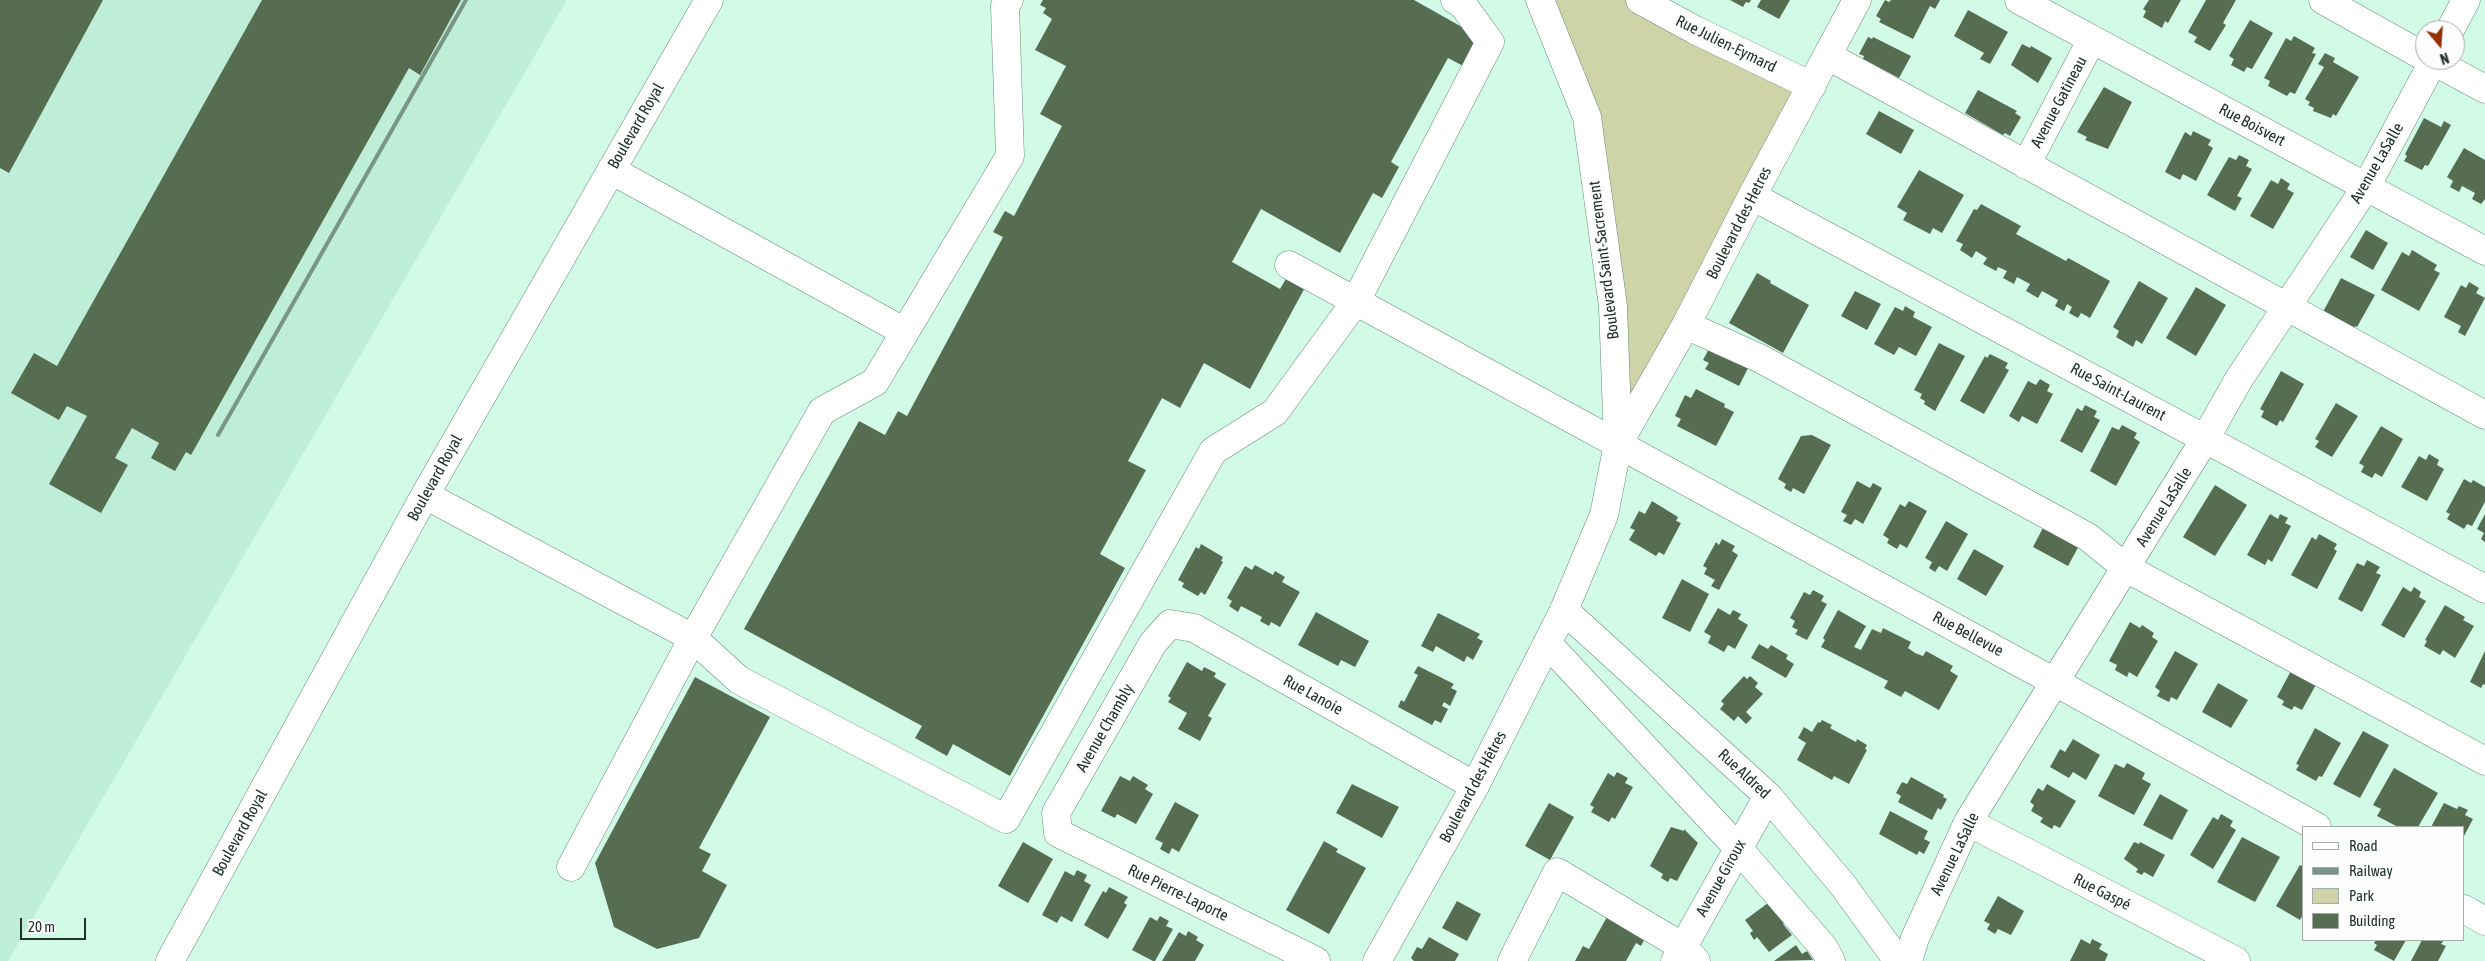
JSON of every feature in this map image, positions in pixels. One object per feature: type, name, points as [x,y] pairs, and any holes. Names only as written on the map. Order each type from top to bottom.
[{"type":"street","name":"Boulevard Royal","points":[[170,961],[425,495],[708,0]]},
{"type":"street","points":[[425,495],[694,638],[739,680],[1006,819],[1213,451],[1275,412],[1356,301],[1490,42],[1463,5],[1455,0]]},
{"type":"street","name":"Boulevard Saint-Sacrement","points":[[1540,0],[1587,118],[1613,306],[1618,444],[1604,515],[1564,610]]},
{"type":"street","name":"Rue Julien-Eymard","points":[[1640,0],[1695,30],[1812,86]]},
{"type":"street","name":"Boulevard des Hetres","points":[[1618,444],[1686,325],[1752,196],[1857,0]]},
{"type":"street","name":"Rue Boisvert","points":[[2019,0],[2485,251]]},
{"type":"street","points":[[2323,0],[2415,51]]},
{"type":"street","points":[[2455,20],[2466,0]]},
{"type":"street","points":[[571,867],[694,638],[822,411],[874,382],[1010,156],[1003,2]]},
{"type":"street","name":"Avenue Gatineau","points":[[2026,165],[2092,39]]},
{"type":"street","points":[[1828,56],[2485,415]]},
{"type":"street","name":"Avenue LaSalle","points":[[1908,961],[1915,938],[1968,822],[2205,439],[2239,379],[2366,187],[2426,70]]},
{"type":"street","points":[[2450,70],[2485,89]]},
{"type":"street","points":[[611,170],[905,332]]},
{"type":"street","name":"Rue Saint-Laurent","points":[[1752,196],[2485,589]]},
{"type":"street","name":"Rue Bellevue","points":[[1289,265],[2055,682],[2315,826]]},
{"type":"street","points":[[1686,325],[1759,358],[2088,537],[2126,568],[2485,761]]},
{"type":"street","name":"Boulevard des Hêtres","points":[[1378,961],[1475,786],[1564,610]]},
{"type":"street","name":"Rue Aldred","points":[[1564,610],[1768,796],[1842,884],[1898,961]]},
{"type":"street","name":"Rue Lanoie","points":[[1153,643],[1170,624],[1194,628],[1475,786]]},
{"type":"street","name":"Avenue Chambly","points":[[1056,813],[1153,643]]},
{"type":"street","points":[[1548,644],[1738,848],[1824,948],[1831,961]]},
{"type":"street","name":"Avenue Giroux","points":[[1685,956],[1738,848],[1768,796]]},
{"type":"street","name":"Rue Pierre-Laporte","points":[[1056,813],[1058,833],[1316,961]]},
{"type":"street","name":"Rue Gaspé","points":[[1968,822],[2236,961]]},
{"type":"street","points":[[1512,961],[1557,872],[1685,956]]},
{"type":"street","points":[[2465,910],[2485,921]]},
{"type":"shaded area","points":[[0,0],[567,0],[8,961],[0,961]]},
{"type":"green space","points":[[1540,0],[1645,0],[1812,86],[1618,444],[1587,118]]},
{"type":"building","points":[[0,0],[103,0],[9,173],[0,168]]},
{"type":"building","points":[[262,0],[461,0],[420,75],[409,68],[191,455],[186,452],[175,471],[151,458],[159,443],[132,428],[115,458],[128,465],[101,513],[49,484],[87,416],[67,406],[59,420],[11,393],[34,353],[57,366]]},
{"type":"building","points":[[1043,0],[1414,0],[1485,40],[1469,69],[1448,58],[1391,162],[1399,167],[1382,198],[1373,193],[1340,253],[1261,209],[1232,262],[1280,289],[1290,272],[1308,282],[1250,389],[1204,363],[1180,408],[1162,398],[1128,461],[1146,470],[1100,554],[1125,568],[1010,776],[953,744],[947,756],[915,738],[922,726],[744,629],[859,421],[885,435],[898,411],[907,416],[1003,237],[993,232],[1005,211],[1014,216],[1062,126],[1040,114],[1066,66],[1035,50],[1052,19],[1043,13],[1046,8],[1040,5]]},
{"type":"building","points":[[1730,0],[1751,0],[1749,3],[1746,2],[1743,7]]},
{"type":"building","points":[[1761,0],[1790,0],[1779,19],[1757,7]]},
{"type":"building","points":[[1885,0],[1889,2],[1891,0],[1940,0],[1935,9],[1930,6],[1913,39],[1879,22],[1881,19],[1876,16]]},
{"type":"building","points":[[2149,0],[2181,0],[2168,23],[2165,21],[2162,28],[2143,17],[2146,11],[2143,9]]},
{"type":"building","points":[[2206,0],[2236,0],[2223,23],[2226,25],[2210,51],[2194,42],[2197,37],[2188,32]]},
{"type":"building","points":[[1968,10],[2008,32],[1990,64],[1980,59],[1984,53],[1954,36]]},
{"type":"building","points":[[2250,20],[2273,33],[2252,69],[2247,67],[2244,72],[2231,65],[2234,59],[2229,56]]},
{"type":"building","points":[[2294,36],[2315,48],[2312,53],[2316,54],[2295,94],[2290,92],[2287,96],[2268,86],[2270,81],[2264,78],[2286,38],[2291,41]]},
{"type":"building","points":[[1868,37],[1872,39],[1873,37],[1911,56],[1899,78],[1863,59],[1864,56],[1859,54]]},
{"type":"building","points":[[2022,44],[2030,48],[2031,46],[2052,58],[2038,83],[2011,65]]},
{"type":"building","points":[[2325,53],[2335,58],[2333,62],[2359,77],[2336,116],[2333,114],[2331,118],[2313,111],[2314,108],[2308,105],[2310,102],[2305,99],[2324,67],[2318,64]]},
{"type":"building","points":[[2104,87],[2132,102],[2108,149],[2085,140],[2087,137],[2077,132]]},
{"type":"building","points":[[1978,90],[2017,111],[2015,113],[2021,117],[2010,136],[2005,133],[2003,135],[1965,113]]},
{"type":"building","points":[[1879,111],[1914,130],[1901,154],[1866,134]]},
{"type":"building","points":[[2424,118],[2441,127],[2444,121],[2451,125],[2428,166],[2425,165],[2422,170],[2404,161],[2407,156],[2405,154]]},
{"type":"building","points":[[2193,131],[2211,140],[2208,145],[2213,148],[2196,181],[2183,174],[2180,180],[2165,172],[2185,132],[2191,136]]},
{"type":"building","points":[[2464,148],[2485,160],[2485,199],[2481,204],[2472,199],[2475,193],[2462,186],[2459,192],[2450,187],[2453,181],[2447,177]]},
{"type":"building","points":[[2239,155],[2249,160],[2246,166],[2252,169],[2237,196],[2242,198],[2235,211],[2207,195],[2229,157],[2236,160]]},
{"type":"building","points":[[1919,170],[1964,195],[1942,233],[1933,228],[1930,234],[1903,220],[1907,213],[1897,207]]},
{"type":"building","points":[[2281,178],[2290,184],[2287,189],[2294,193],[2273,229],[2250,216],[2271,180],[2278,184]]},
{"type":"building","points":[[1981,204],[2021,226],[2016,234],[2066,261],[2068,258],[2110,281],[2090,318],[2081,313],[2078,318],[2069,313],[2072,307],[2067,304],[2064,311],[2055,306],[2058,300],[2042,291],[2038,298],[2026,291],[2030,284],[2017,277],[2014,284],[2003,278],[2007,271],[1998,267],[1996,271],[1983,264],[1987,258],[1976,251],[1972,258],[1960,250],[1963,244],[1956,241],[1974,209],[1977,210]]},
{"type":"building","points":[[2366,230],[2388,243],[2373,270],[2350,257]]},
{"type":"building","points":[[2412,250],[2437,265],[2434,270],[2440,273],[2419,311],[2381,290],[2402,252],[2409,256]]},
{"type":"building","points":[[1757,273],[1771,281],[1770,283],[1809,305],[1783,353],[1729,323]]},
{"type":"building","points":[[2341,278],[2375,295],[2354,330],[2323,312]]},
{"type":"building","points":[[2139,281],[2168,298],[2142,344],[2136,340],[2133,347],[2116,337],[2119,331],[2113,327]]},
{"type":"building","points":[[2469,282],[2479,288],[2476,293],[2485,298],[2465,336],[2458,332],[2461,326],[2444,317],[2461,285],[2466,288]]},
{"type":"building","points":[[2196,287],[2226,305],[2196,356],[2166,338]]},
{"type":"building","points":[[1855,291],[1881,304],[1867,330],[1841,316]]},
{"type":"building","points":[[1905,306],[1915,312],[1913,317],[1932,327],[1916,356],[1899,347],[1894,355],[1874,344],[1895,307],[1903,311]]},
{"type":"building","points":[[1939,343],[1965,356],[1935,411],[1924,404],[1925,401],[1920,398],[1922,394],[1914,390]]},
{"type":"building","points":[[1710,347],[1752,360],[1739,386],[1705,369],[1709,363],[1703,360]]},
{"type":"building","points":[[1990,354],[2008,363],[2005,368],[2009,370],[1984,414],[1960,401],[1985,356],[1987,358]]},
{"type":"building","points":[[2281,371],[2304,384],[2283,422],[2280,420],[2277,426],[2261,417],[2264,411],[2260,409]]},
{"type":"building","points":[[2040,379],[2050,385],[2047,391],[2053,394],[2037,424],[2022,416],[2019,422],[2009,416],[2028,381],[2036,385]]},
{"type":"building","points":[[1696,389],[1725,404],[1724,407],[1734,412],[1716,446],[1677,426],[1681,419],[1675,416],[1685,395],[1691,398]]},
{"type":"building","points":[[2336,403],[2358,416],[2332,457],[2315,447],[2319,441],[2315,439]]},
{"type":"building","points":[[2085,405],[2097,411],[2094,417],[2100,420],[2082,453],[2060,441],[2077,408],[2082,411]]},
{"type":"building","points":[[2122,425],[2137,433],[2134,438],[2140,442],[2116,486],[2090,471],[2112,427],[2119,430]]},
{"type":"building","points":[[2381,426],[2403,439],[2382,477],[2375,473],[2372,478],[2361,472],[2364,466],[2359,463]]},
{"type":"building","points":[[1812,435],[1831,445],[1804,494],[1793,488],[1791,492],[1784,488],[1786,484],[1778,479],[1801,436]]},
{"type":"building","points":[[2429,454],[2439,460],[2437,465],[2444,469],[2427,501],[2401,487],[2419,456],[2426,460]]},
{"type":"building","points":[[2464,479],[2471,483],[2473,480],[2485,487],[2485,502],[2472,526],[2467,524],[2464,529],[2447,519],[2450,514],[2446,512]]},
{"type":"building","points":[[1857,481],[1870,488],[1873,483],[1882,488],[1863,524],[1855,519],[1851,525],[1843,521],[1847,515],[1841,512]]},
{"type":"building","points":[[2215,485],[2247,505],[2215,556],[2183,537]]},
{"type":"building","points":[[1652,501],[1678,517],[1676,521],[1681,523],[1664,555],[1659,552],[1656,556],[1629,540],[1635,530],[1630,528],[1639,511],[1645,514]]},
{"type":"building","points":[[1909,501],[1927,511],[1907,548],[1900,544],[1897,549],[1887,543],[1889,539],[1883,535],[1900,504],[1905,507]]},
{"type":"building","points":[[2270,514],[2278,519],[2280,514],[2288,518],[2285,523],[2291,526],[2272,562],[2268,559],[2265,565],[2247,555]]},
{"type":"building","points":[[2485,514],[2485,542],[2481,539],[2484,533],[2477,529]]},
{"type":"building","points":[[1946,521],[1968,534],[1947,571],[1939,566],[1935,572],[1929,568],[1932,562],[1925,558]]},
{"type":"building","points":[[2046,522],[2081,542],[2068,566],[2033,547]]},
{"type":"building","points":[[2319,534],[2337,544],[2334,549],[2337,551],[2317,589],[2291,575],[2312,537],[2316,540]]},
{"type":"building","points":[[1722,539],[1735,546],[1732,551],[1738,555],[1719,590],[1711,586],[1715,580],[1704,574],[1707,568],[1703,566],[1716,542],[1719,545]]},
{"type":"building","points":[[1201,544],[1223,557],[1221,561],[1223,562],[1205,595],[1201,592],[1198,596],[1182,587],[1184,583],[1178,580],[1196,547],[1199,549]]},
{"type":"building","points":[[1974,549],[2004,566],[1986,596],[1957,579]]},
{"type":"building","points":[[2367,560],[2380,567],[2376,573],[2381,575],[2362,612],[2338,599],[2357,563],[2364,566]]},
{"type":"building","points":[[1255,565],[1273,575],[1275,571],[1285,577],[1282,582],[1300,592],[1280,627],[1271,622],[1269,626],[1260,621],[1262,617],[1241,606],[1238,612],[1229,606],[1232,601],[1227,598],[1245,566],[1252,570]]},
{"type":"building","points":[[1682,579],[1709,594],[1690,632],[1662,618]]},
{"type":"building","points":[[2403,587],[2411,592],[2414,587],[2421,592],[2419,597],[2426,601],[2404,638],[2381,625]]},
{"type":"building","points":[[1813,590],[1824,596],[1821,601],[1827,604],[1807,640],[1795,634],[1798,630],[1792,627],[1795,621],[1790,618],[1804,592],[1810,595]]},
{"type":"building","points":[[2445,605],[2465,617],[2463,620],[2474,626],[2455,658],[2443,650],[2440,655],[2424,646],[2427,641],[2425,640]]},
{"type":"building","points":[[1718,608],[1730,615],[1733,610],[1741,614],[1738,619],[1748,625],[1735,649],[1728,645],[1724,652],[1708,643],[1711,636],[1704,632]]},
{"type":"building","points":[[1838,610],[1866,626],[1854,647],[1861,650],[1872,629],[1881,633],[1883,628],[1911,642],[1908,648],[1915,653],[1923,656],[1926,651],[1953,666],[1950,671],[1958,676],[1939,710],[1905,691],[1901,697],[1884,688],[1888,681],[1821,647],[1825,640],[1823,638]]},
{"type":"building","points":[[1316,612],[1369,641],[1355,667],[1341,660],[1338,666],[1298,645]]},
{"type":"building","points":[[1438,613],[1480,634],[1477,638],[1483,641],[1473,660],[1467,656],[1464,662],[1436,646],[1433,652],[1421,646]]},
{"type":"building","points":[[2130,622],[2140,628],[2142,625],[2154,633],[2152,637],[2158,641],[2137,677],[2129,672],[2127,677],[2115,670],[2117,665],[2109,661]]},
{"type":"building","points":[[1759,644],[1768,649],[1771,645],[1788,655],[1786,659],[1794,664],[1786,678],[1751,658]]},
{"type":"building","points":[[2175,651],[2198,664],[2177,700],[2171,697],[2169,702],[2157,696],[2160,691],[2155,687]]},
{"type":"building","points":[[2485,651],[2485,685],[2483,684],[2481,688],[2470,682]]},
{"type":"building","points":[[1187,662],[1202,671],[1204,667],[1216,673],[1214,677],[1226,684],[1208,716],[1212,718],[1200,741],[1178,729],[1187,713],[1168,702],[1171,698],[1168,696]]},
{"type":"building","points":[[1418,666],[1454,684],[1451,688],[1457,691],[1450,706],[1444,702],[1442,706],[1448,709],[1441,723],[1435,720],[1432,725],[1398,707],[1401,700],[1404,702],[1418,675],[1414,673]]},
{"type":"building","points":[[2293,667],[2318,681],[2302,710],[2294,706],[2292,710],[2282,705],[2284,701],[2277,697]]},
{"type":"building","points":[[1744,676],[1747,679],[1750,676],[1758,683],[1755,687],[1763,694],[1746,712],[1752,718],[1746,724],[1738,716],[1734,721],[1720,709],[1724,704],[1721,701]]},
{"type":"building","points":[[695,677],[770,717],[699,848],[711,854],[702,871],[727,885],[699,938],[657,949],[614,927],[595,863]]},
{"type":"building","points":[[2218,683],[2248,700],[2231,728],[2202,712]]},
{"type":"building","points":[[1822,720],[1832,725],[1830,728],[1856,742],[1857,739],[1867,745],[1865,749],[1867,750],[1849,784],[1834,776],[1832,780],[1797,760],[1806,743],[1798,738],[1804,727],[1812,732],[1818,722],[1820,723]]},
{"type":"building","points":[[2315,728],[2341,743],[2322,777],[2319,776],[2316,781],[2296,770],[2299,765],[2296,764]]},
{"type":"building","points":[[2363,731],[2389,745],[2360,798],[2333,784]]},
{"type":"building","points":[[2073,739],[2100,755],[2086,780],[2073,772],[2069,778],[2050,767],[2060,749],[2065,752]]},
{"type":"building","points":[[2127,763],[2145,773],[2142,779],[2151,784],[2134,815],[2098,796],[2115,764],[2124,768]]},
{"type":"building","points":[[2394,768],[2438,793],[2419,826],[2396,826],[2377,816],[2381,809],[2373,805]]},
{"type":"building","points":[[1617,772],[1628,778],[1625,783],[1633,787],[1615,819],[1612,817],[1609,822],[1591,812],[1594,807],[1590,805],[1608,773],[1614,777]]},
{"type":"building","points":[[1120,776],[1130,781],[1133,776],[1148,785],[1145,789],[1153,794],[1136,824],[1117,814],[1115,818],[1101,811]]},
{"type":"building","points":[[1911,777],[1944,795],[1943,797],[1947,799],[1941,810],[1938,808],[1932,820],[1898,802],[1901,796],[1896,793],[1902,782],[1907,784]]},
{"type":"building","points":[[1352,784],[1399,807],[1382,838],[1336,813]]},
{"type":"building","points":[[2047,784],[2076,801],[2060,828],[2054,825],[2052,829],[2040,822],[2043,818],[2031,811],[2034,805],[2030,802],[2038,788],[2043,791]]},
{"type":"building","points":[[2160,794],[2188,810],[2172,840],[2143,825]]},
{"type":"building","points":[[1175,802],[1199,815],[1179,852],[1172,848],[1169,854],[1160,849],[1163,843],[1155,839]]},
{"type":"building","points":[[1549,803],[1574,817],[1550,860],[1525,846]]},
{"type":"building","points":[[2444,803],[2457,809],[2459,806],[2468,810],[2465,815],[2473,819],[2465,834],[2465,826],[2432,826]]},
{"type":"building","points":[[1890,811],[1928,831],[1924,839],[1930,842],[1924,854],[1919,851],[1917,855],[1879,834]]},
{"type":"building","points":[[2221,814],[2233,821],[2230,826],[2236,830],[2213,869],[2190,855],[2213,817],[2218,820]]},
{"type":"building","points":[[1671,827],[1684,831],[1684,829],[1698,843],[1677,881],[1670,878],[1668,882],[1661,878],[1663,874],[1650,866]]},
{"type":"building","points":[[2242,837],[2280,857],[2255,902],[2217,882]]},
{"type":"building","points":[[1324,841],[1338,849],[1336,852],[1366,868],[1329,934],[1286,910]]},
{"type":"building","points":[[1023,842],[1053,859],[1028,903],[998,886]]},
{"type":"building","points":[[2134,842],[2139,844],[2140,842],[2165,855],[2153,877],[2144,872],[2142,875],[2136,872],[2138,869],[2124,859]]},
{"type":"building","points":[[2300,865],[2302,866],[2302,916],[2300,920],[2276,906]]},
{"type":"building","points":[[1077,870],[1087,875],[1084,881],[1091,885],[1072,922],[1061,916],[1057,923],[1042,915],[1065,871],[1074,876]]},
{"type":"building","points":[[1109,887],[1128,897],[1124,903],[1127,905],[1108,939],[1084,925],[1103,891],[1106,893]]},
{"type":"building","points":[[1998,896],[2024,911],[2011,935],[1998,929],[1995,934],[1987,929],[1990,924],[1984,921]]},
{"type":"building","points":[[1457,901],[1481,914],[1467,941],[1442,928]]},
{"type":"building","points":[[1768,903],[1778,916],[1781,914],[1786,921],[1783,924],[1792,935],[1769,952],[1757,937],[1754,940],[1750,933],[1753,931],[1745,920]]},
{"type":"building","points":[[1160,916],[1169,921],[1166,926],[1173,929],[1155,961],[1153,961],[1132,950],[1150,917],[1157,921]]},
{"type":"building","points":[[1607,917],[1646,936],[1641,946],[1636,943],[1626,961],[1575,961],[1583,946],[1589,949]]},
{"type":"building","points":[[1188,931],[1198,937],[1196,940],[1204,945],[1195,961],[1162,961],[1179,932],[1186,936]]},
{"type":"building","points":[[1429,937],[1459,954],[1455,961],[1414,961],[1411,958],[1417,947],[1422,949]]},
{"type":"building","points":[[2081,939],[2090,944],[2092,939],[2102,944],[2099,949],[2108,954],[2105,961],[2070,961]]},
{"type":"building","points":[[2375,941],[2405,941],[2394,961],[2374,950],[2377,945],[2374,943]]},
{"type":"building","points":[[2421,941],[2443,941],[2441,944],[2446,946],[2438,961],[2411,961]]},
{"type":"building","points":[[1796,945],[1802,954],[1807,951],[1813,960],[1774,961]]},
{"type":"railway","points":[[218,435],[466,0]]}]
